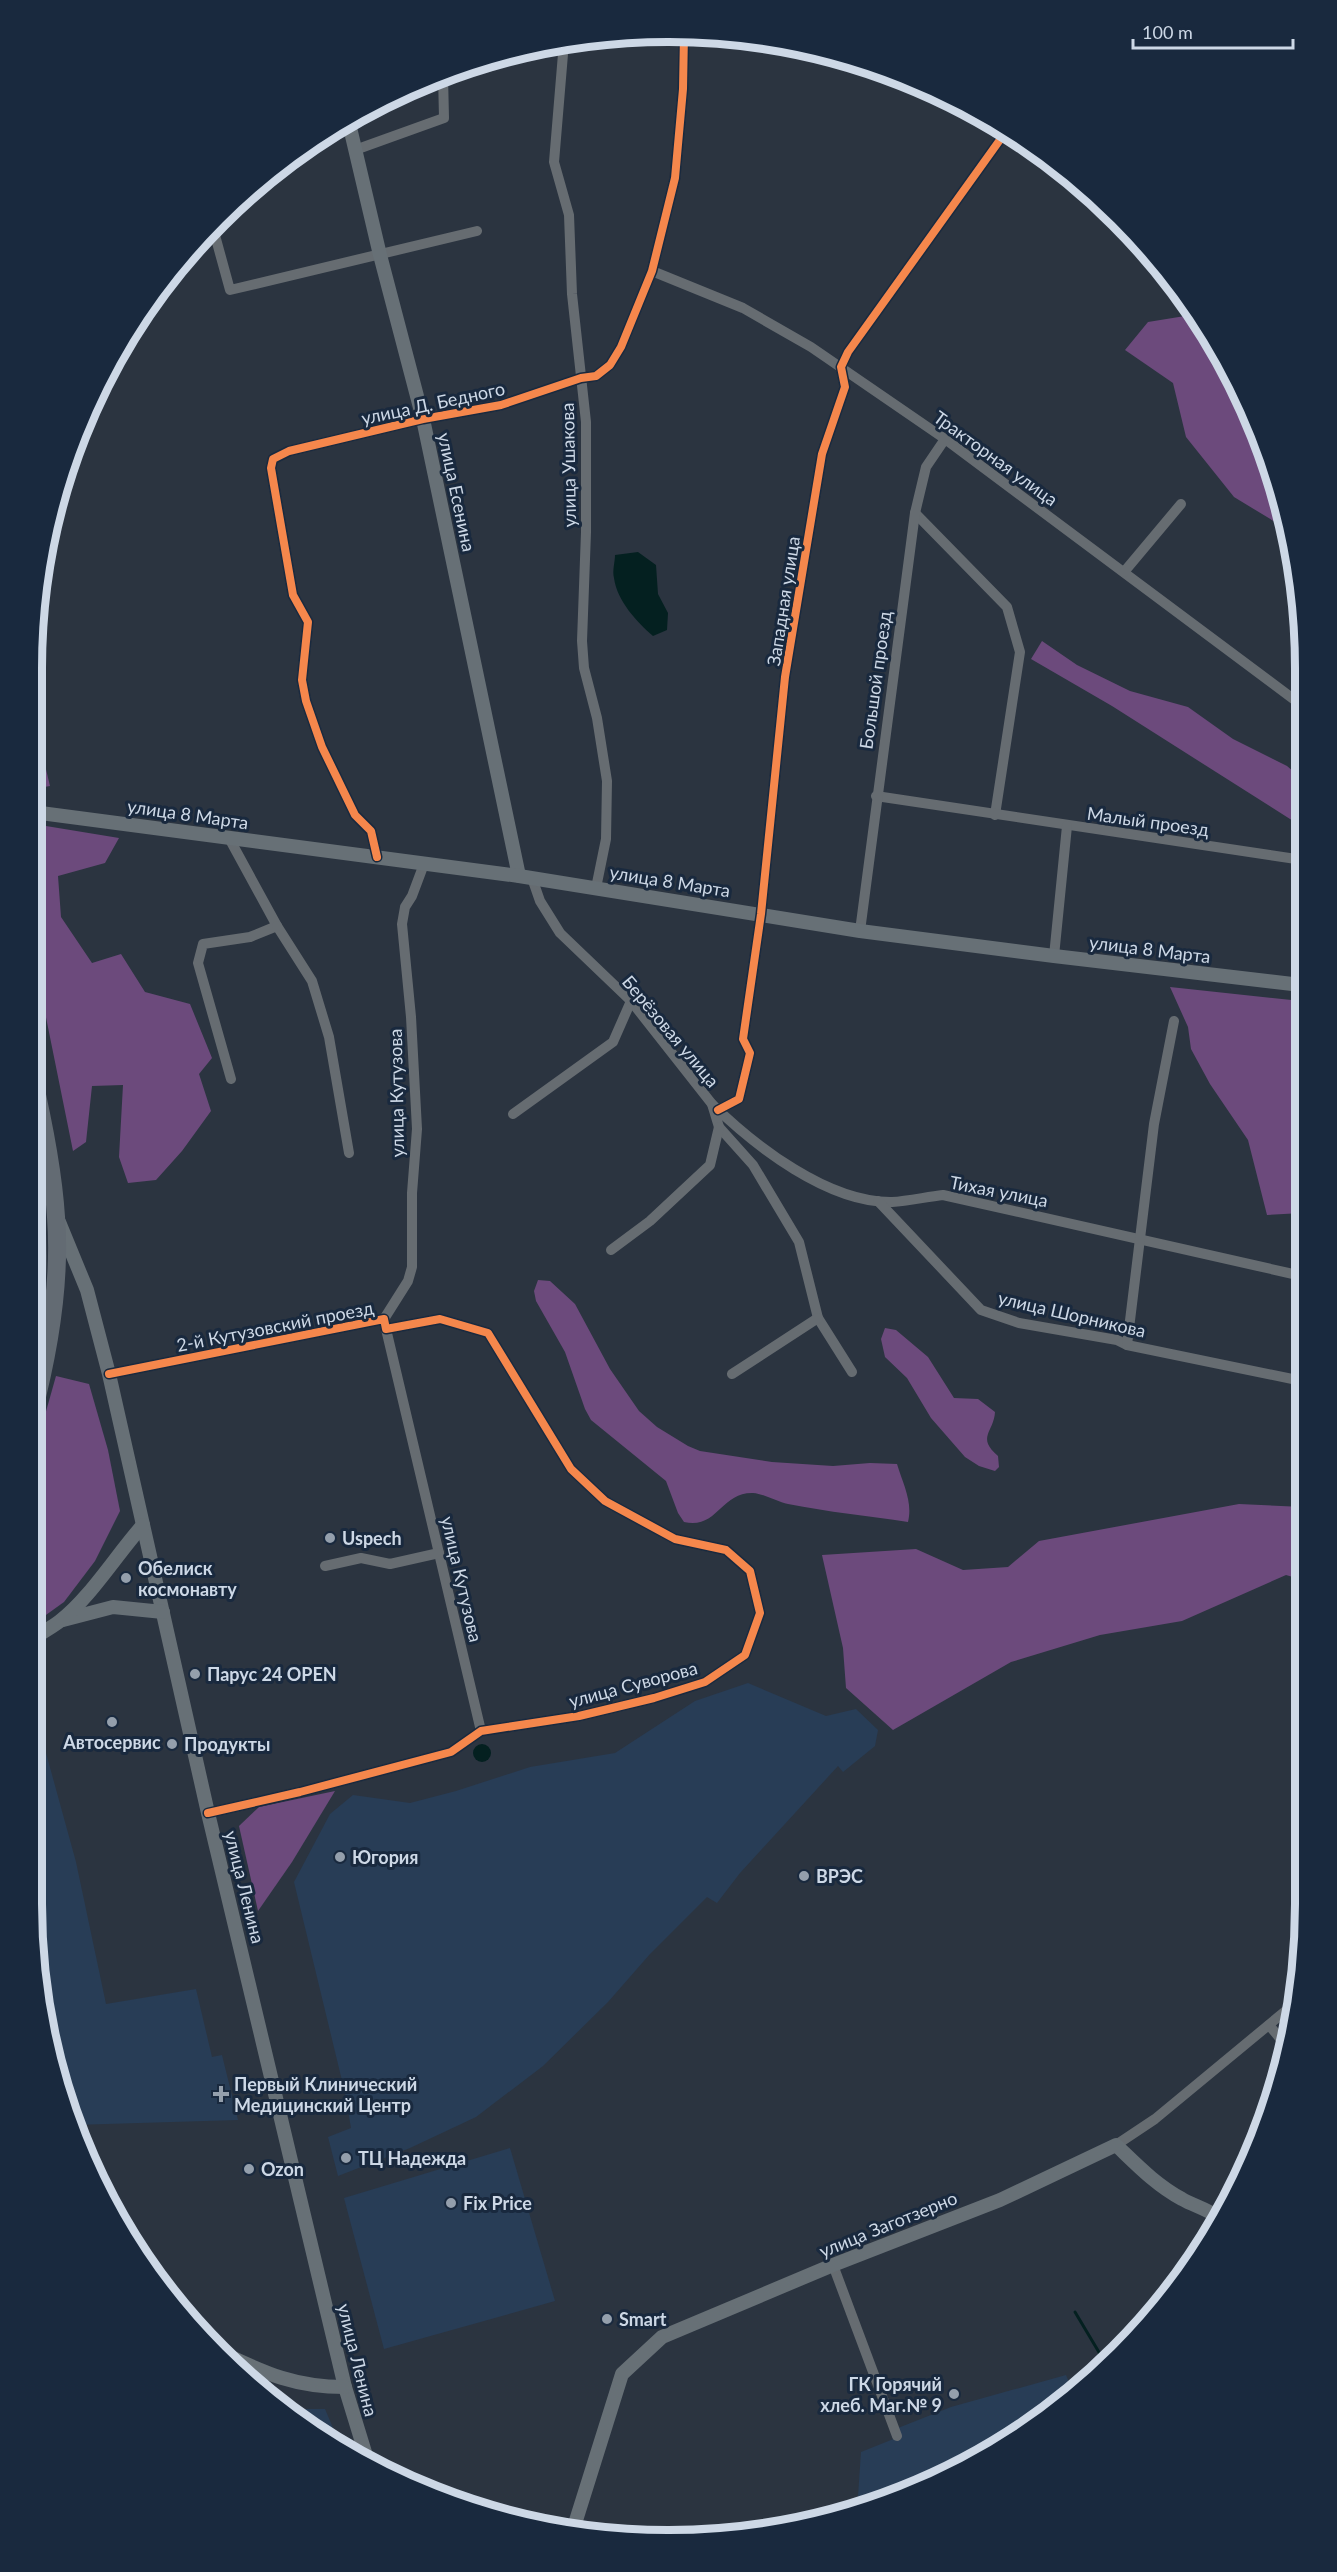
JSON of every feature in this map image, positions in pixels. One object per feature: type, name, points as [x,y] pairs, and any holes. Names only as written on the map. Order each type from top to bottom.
[{"type":"highway","points":[[42,1121],[50,1160],[57,1218],[57,1266],[53,1314],[42,1367]]},
{"type":"main road","name":"улица Есенина","points":[[350,129],[380,255],[423,419],[525,877]]},
{"type":"main road","name":"улица 8 Марта","points":[[42,814],[525,877],[860,931],[1295,984]]},
{"type":"main road","name":"улица Ленина","points":[[57,1218],[87,1290],[110,1374],[208,1813],[345,2387],[365,2451]]},
{"type":"main road","points":[[42,1632],[61,1620],[97,1582],[143,1525]]},
{"type":"main road","points":[[97,1582],[99,1597],[104,1603],[113,1607],[163,1612]]},
{"type":"main road","points":[[61,1620],[113,1607]]},
{"type":"main road","points":[[1116,2145],[1150,2178],[1182,2199],[1213,2213]]},
{"type":"main road","name":"улица Заготзерно","points":[[575,2523],[622,2374],[662,2337],[833,2265],[1000,2200],[1116,2145]]},
{"type":"main road","points":[[239,2360],[288,2381],[305,2385],[345,2387]]},
{"type":"street","name":"улица Д. Бедного","points":[[377,857],[371,831],[355,815],[322,747],[306,701],[302,680],[309,622],[292,595],[271,468],[273,459],[289,451],[423,419],[501,405],[581,378],[596,376],[610,365],[621,347],[652,271],[675,178],[683,89],[684,42]]},
{"type":"street","name":"улица Ушакова","points":[[563,51],[554,162],[568,215],[572,294],[586,422],[586,532],[582,641],[584,668],[597,718],[607,781],[606,839],[596,888]]},
{"type":"street","points":[[355,150],[444,118],[443,84]]},
{"type":"street","points":[[841,367],[848,352],[1001,138]]},
{"type":"street","points":[[215,236],[230,290],[477,231]]},
{"type":"street","name":"Тракторная улица","points":[[652,271],[743,308],[841,367],[945,439],[1295,700]]},
{"type":"street","name":"Западная улица","points":[[715,1107],[739,1099],[750,1053],[743,1039],[761,914],[785,677],[822,454],[845,387],[841,367]]},
{"type":"street","name":"Большой проезд","points":[[860,931],[915,513],[926,467],[945,439]]},
{"type":"street","points":[[1124,572],[1181,504]]},
{"type":"street","points":[[915,513],[1007,607],[1020,652],[995,815]]},
{"type":"street","name":"Малый проезд","points":[[876,796],[1295,859]]},
{"type":"street","points":[[1054,956],[1067,826]]},
{"type":"street","points":[[229,837],[277,926],[312,981],[329,1037],[349,1153]]},
{"type":"street","name":"улица Кутузова","points":[[424,864],[405,907],[402,924],[411,1017],[417,1129],[412,1193],[412,1267],[408,1281],[385,1324],[481,1731]]},
{"type":"street","name":"Берёзовая улица","points":[[525,877],[560,933],[631,1001],[715,1107],[719,1127],[753,1165],[799,1242],[818,1318],[852,1372]]},
{"type":"street","points":[[231,1079],[198,963],[203,944],[249,937],[277,926]]},
{"type":"street","points":[[513,1114],[614,1042],[631,1001]]},
{"type":"street","points":[[1126,1345],[1154,1124],[1174,1021]]},
{"type":"street","name":"Тихая улица","points":[[715,1107],[748,1139],[835,1191],[891,1202],[943,1195],[1295,1274]]},
{"type":"street","points":[[611,1250],[650,1221],[710,1165],[719,1127]]},
{"type":"street","name":"улица Шорникова","points":[[878,1201],[981,1310],[1019,1323],[1117,1341],[1126,1345],[1295,1380]]},
{"type":"street","points":[[732,1374],[818,1318]]},
{"type":"street","name":"2-й Кутузовский проезд","points":[[110,1374],[385,1324],[441,1319]]},
{"type":"street","name":"улица Суворова","points":[[208,1813],[300,1792],[451,1752],[481,1731],[579,1716],[705,1683],[745,1655],[760,1613],[750,1571],[726,1550],[675,1539],[605,1501],[571,1469],[488,1333],[441,1319]]},
{"type":"street","points":[[325,1566],[361,1558],[390,1564],[439,1553]]},
{"type":"street","name":"улица Заготзерно","points":[[1116,2145],[1155,2119],[1286,2011]]},
{"type":"street","points":[[1269,2025],[1280,2039]]},
{"type":"street","points":[[833,2265],[897,2436]]},
{"type":"shaded area","points":[[1185,316],[1189,320],[1211,355],[1247,429],[1262,467],[1278,524],[1234,497],[1186,437],[1173,383],[1125,350],[1148,322]]},
{"type":"shaded area","points":[[638,552],[656,565],[658,594],[668,613],[667,630],[653,636],[634,618],[623,603],[613,575],[615,555]]},
{"type":"shaded area","points":[[1042,641],[1077,665],[1130,691],[1188,707],[1233,739],[1287,766],[1295,773],[1295,822],[1112,706],[1031,659]]},
{"type":"shaded area","points":[[42,753],[50,786],[42,787]]},
{"type":"shaded area","points":[[42,827],[119,838],[105,863],[58,876],[61,917],[92,963],[121,954],[145,992],[190,1004],[212,1058],[199,1074],[211,1111],[182,1151],[156,1180],[128,1183],[119,1157],[123,1085],[92,1086],[86,1142],[73,1151],[42,998]]},
{"type":"shaded area","points":[[1170,987],[1295,1000],[1295,1213],[1267,1215],[1248,1140],[1210,1084],[1191,1049],[1188,1027]]},
{"type":"shaded area","points":[[538,1280],[550,1281],[575,1304],[610,1369],[639,1411],[657,1427],[700,1451],[772,1462],[833,1466],[870,1463],[897,1464],[908,1500],[908,1522],[803,1507],[753,1493],[733,1498],[704,1521],[684,1522],[678,1513],[666,1481],[591,1420],[565,1352],[536,1301],[534,1291]]},
{"type":"shaded area","points":[[885,1328],[896,1330],[928,1357],[954,1398],[978,1399],[995,1412],[987,1439],[988,1444],[998,1456],[999,1467],[995,1471],[979,1466],[965,1457],[931,1418],[907,1378],[885,1357],[881,1339]]},
{"type":"shaded area","points":[[56,1376],[89,1384],[108,1450],[120,1511],[95,1561],[64,1602],[42,1618],[42,1426]]},
{"type":"shaded area","points":[[1239,1504],[1295,1507],[1295,1578],[1286,1575],[1182,1621],[1100,1635],[1011,1662],[893,1730],[846,1688],[843,1648],[822,1555],[916,1549],[963,1570],[1008,1567],[1039,1541]]},
{"type":"shaded area","points":[[748,1683],[826,1716],[856,1709],[878,1730],[875,1746],[843,1772],[838,1766],[740,1873],[717,1903],[707,1897],[650,1954],[608,2002],[543,2066],[476,2117],[410,2148],[338,2176],[328,2137],[351,2128],[345,2093],[294,1882],[330,1814],[353,1795],[410,1803],[530,1767],[615,1753],[695,1701]]},
{"type":"shaded area","points":[[42,1738],[76,1862],[106,2004],[196,1989],[212,2057],[222,2055],[238,2120],[83,2125],[63,2066],[47,1985],[42,1904]]},
{"type":"shaded area","points":[[482,1744],[488,1747],[491,1753],[488,1759],[482,1762],[476,1759],[473,1753],[476,1747]]},
{"type":"shaded area","points":[[335,1791],[292,1862],[258,1911],[239,1826],[259,1807]]},
{"type":"shaded area","points":[[510,2148],[555,2301],[384,2349],[344,2198]]},
{"type":"shaded area","points":[[1066,2375],[1070,2385],[1017,2424],[982,2446],[908,2482],[858,2501],[861,2452],[901,2436],[898,2428],[951,2407]]},
{"type":"shaded area","points":[[298,2409],[325,2409],[335,2434]]},
{"type":"waterway","points":[[1075,2312],[1102,2357]]},
{"type":"cycle path","points":[[377,857],[371,831],[355,815],[322,747],[306,701],[302,680],[308,622],[293,595],[271,468],[273,459],[289,451],[423,419],[501,405],[581,378],[596,376],[610,365],[621,347],[652,271],[675,178],[683,89],[684,42]]},
{"type":"cycle path","points":[[718,1110],[739,1099],[750,1053],[743,1039],[761,914],[785,677],[822,454],[845,387],[841,367],[848,352],[1001,138]]},
{"type":"cycle path","points":[[109,1374],[384,1319],[386,1329],[440,1319],[488,1333],[571,1469],[605,1501],[675,1539],[726,1550],[750,1571],[760,1613],[745,1655],[705,1682],[654,1698],[579,1716],[481,1731],[451,1752],[300,1792],[208,1813]]},
{"type":"place","name":"Uspech","points":[[330,1538]]},
{"type":"place","name":"Обелиск космонавту","points":[[126,1578]]},
{"type":"place","name":"Парус 24 OPEN","points":[[195,1674]]},
{"type":"place","name":"Автосервис","points":[[112,1722]]},
{"type":"place","name":"Продукты","points":[[172,1744]]},
{"type":"place","name":"Югория","points":[[340,1857]]},
{"type":"place","name":"ВРЭС","points":[[804,1876]]},
{"type":"place","name":"Первый Клинический Медицинский Центр","points":[[221,2094]]},
{"type":"place","name":"ТЦ Надежда","points":[[346,2158]]},
{"type":"place","name":"Ozon","points":[[249,2169]]},
{"type":"place","name":"Fix Price","points":[[451,2203]]},
{"type":"place","name":"Smart","points":[[607,2319]]},
{"type":"place","name":"ГК Горячий хлеб. Маг.№ 9","points":[[954,2394]]}]
